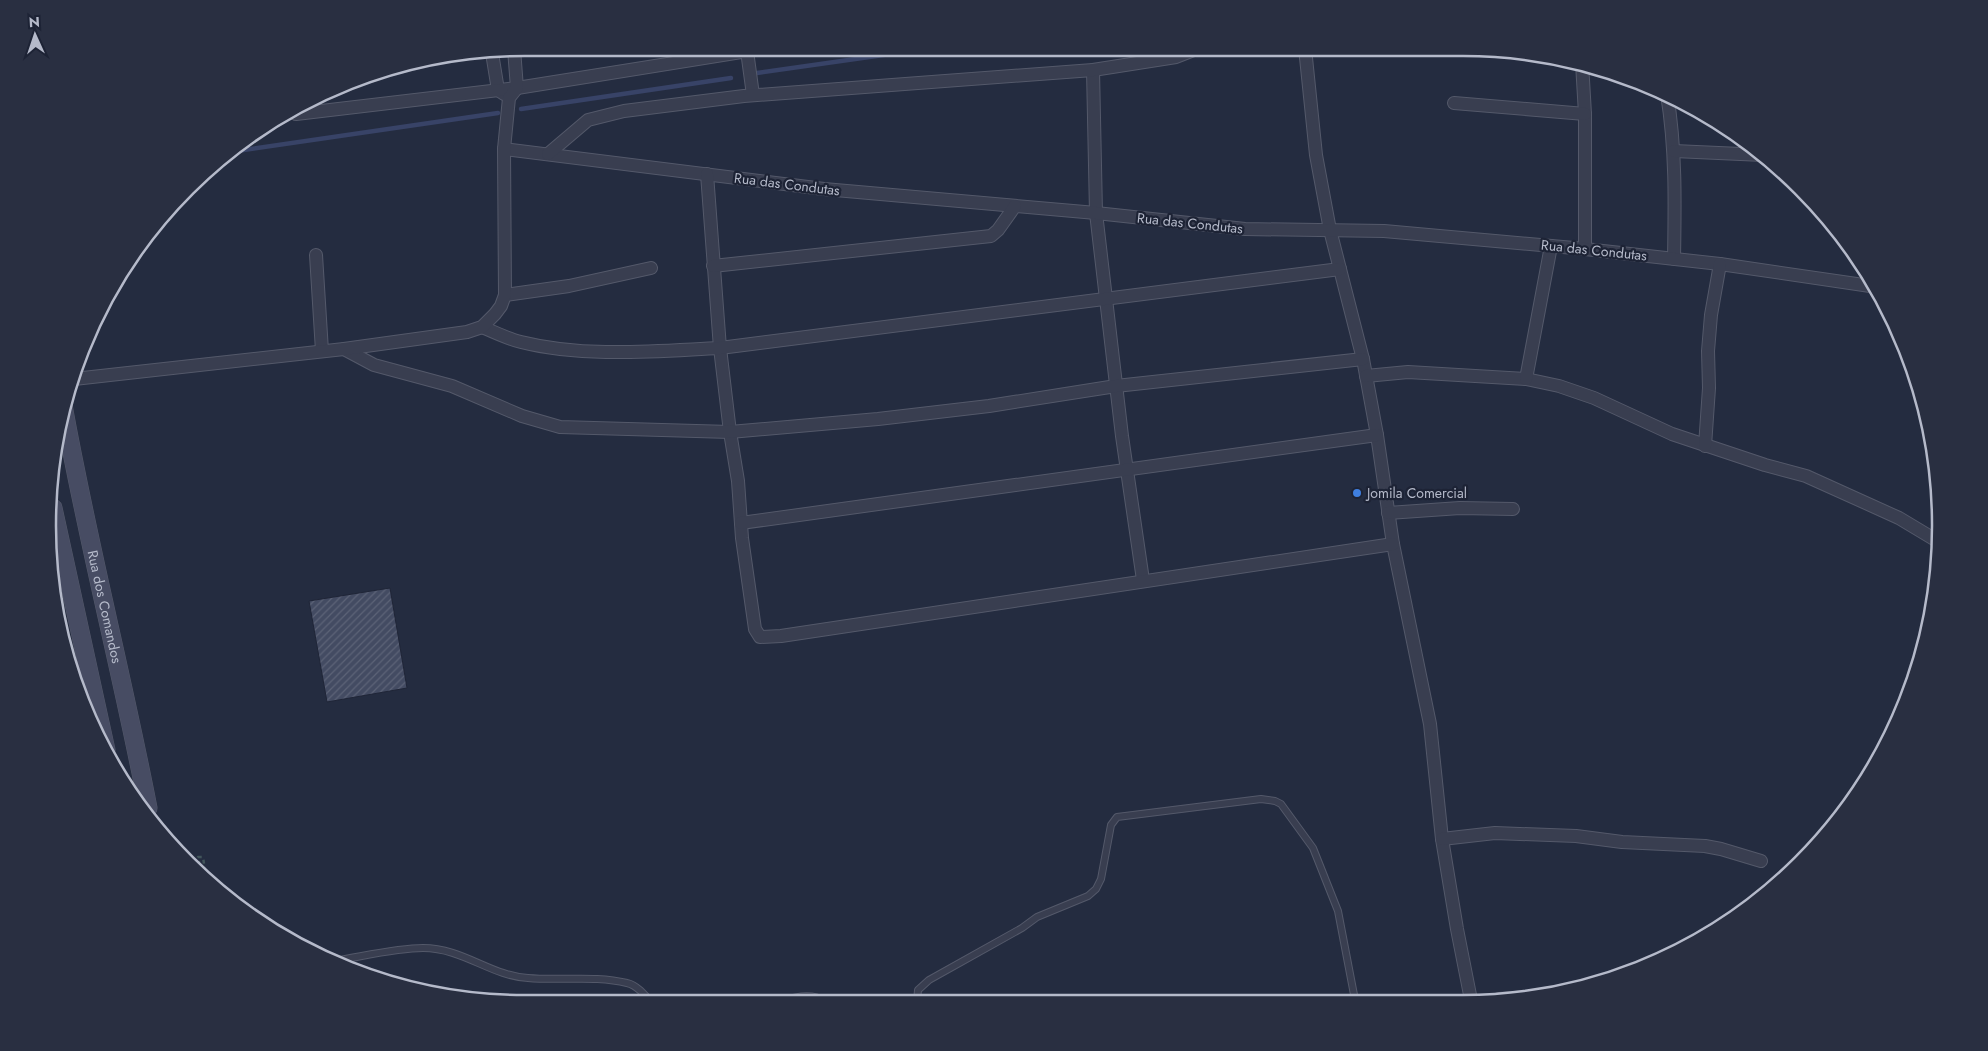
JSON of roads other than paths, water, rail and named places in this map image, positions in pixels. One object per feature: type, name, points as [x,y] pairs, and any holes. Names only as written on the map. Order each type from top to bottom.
[{"type":"main road","name":"Rua dos Comandos","points":[[67,426],[78,486],[129,712],[147,803]]},
{"type":"main road","name":"Rua dos Comandos","points":[[56,522],[100,722]]},
{"type":"street","points":[[80,378],[344,349],[448,335],[482,327],[501,306],[505,294],[504,149],[513,93],[514,56]]},
{"type":"street","points":[[302,113],[498,90],[513,93],[718,56]]},
{"type":"street","points":[[748,56],[753,95]]},
{"type":"street","points":[[548,154],[588,120],[624,112],[753,95],[1092,70],[1178,56]]},
{"type":"street","points":[[1306,56],[1316,155],[1330,230],[1364,359],[1393,544],[1430,724],[1442,839],[1456,929],[1470,995]]},
{"type":"street","points":[[493,57],[498,90]]},
{"type":"street","points":[[1092,70],[1096,213],[1116,386],[1142,580]]},
{"type":"street","points":[[1583,72],[1585,114],[1586,249]]},
{"type":"street","points":[[1454,103],[1585,114]]},
{"type":"street","points":[[1669,104],[1674,152],[1674,259]]},
{"type":"street","name":"Rua das Condutas","points":[[504,149],[824,189],[1096,213],[1245,229],[1384,231],[1586,249],[1720,264],[1866,285]]},
{"type":"street","points":[[1674,152],[1750,155]]},
{"type":"street","points":[[707,174],[720,348],[755,629],[760,637],[781,636],[1142,580],[1393,544]]},
{"type":"street","points":[[713,266],[990,236],[998,230],[1015,206]]},
{"type":"street","points":[[1526,379],[1551,246]]},
{"type":"street","points":[[316,255],[322,351]]},
{"type":"street","points":[[1705,446],[1709,388],[1708,351],[1711,315],[1720,264]]},
{"type":"street","points":[[505,294],[569,286],[651,268]]},
{"type":"street","points":[[482,327],[520,342],[559,349],[617,351],[720,348],[1340,269]]},
{"type":"street","points":[[344,349],[374,366],[452,386],[522,416],[560,427],[730,432],[878,419],[989,406],[1116,386],[1364,359]]},
{"type":"street","points":[[1366,376],[1408,372],[1526,379],[1559,386],[1594,398],[1672,434],[1705,446],[1806,476],[1899,518],[1932,538]]},
{"type":"street","points":[[741,523],[1377,435]]},
{"type":"street","points":[[1388,513],[1460,508],[1513,509]]},
{"type":"street","points":[[1442,839],[1495,833],[1576,836],[1622,842],[1705,846],[1761,861]]},
{"type":"lane","points":[[917,995],[918,990],[929,980],[1022,928],[1037,917],[1088,896],[1096,888],[1100,879],[1111,825],[1117,817],[1262,799],[1281,804],[1312,848],[1338,911],[1354,995]]},
{"type":"lane","points":[[346,959],[423,948],[445,951],[469,958],[512,977],[550,980],[596,979],[629,983],[646,995]]},
{"type":"waterway","points":[[757,73],[877,56]]},
{"type":"waterway","points":[[521,109],[731,78]]},
{"type":"waterway","points":[[244,150],[498,113]]},
{"type":"place","name":"Jomila Comercial","points":[[1357,493]]}]
